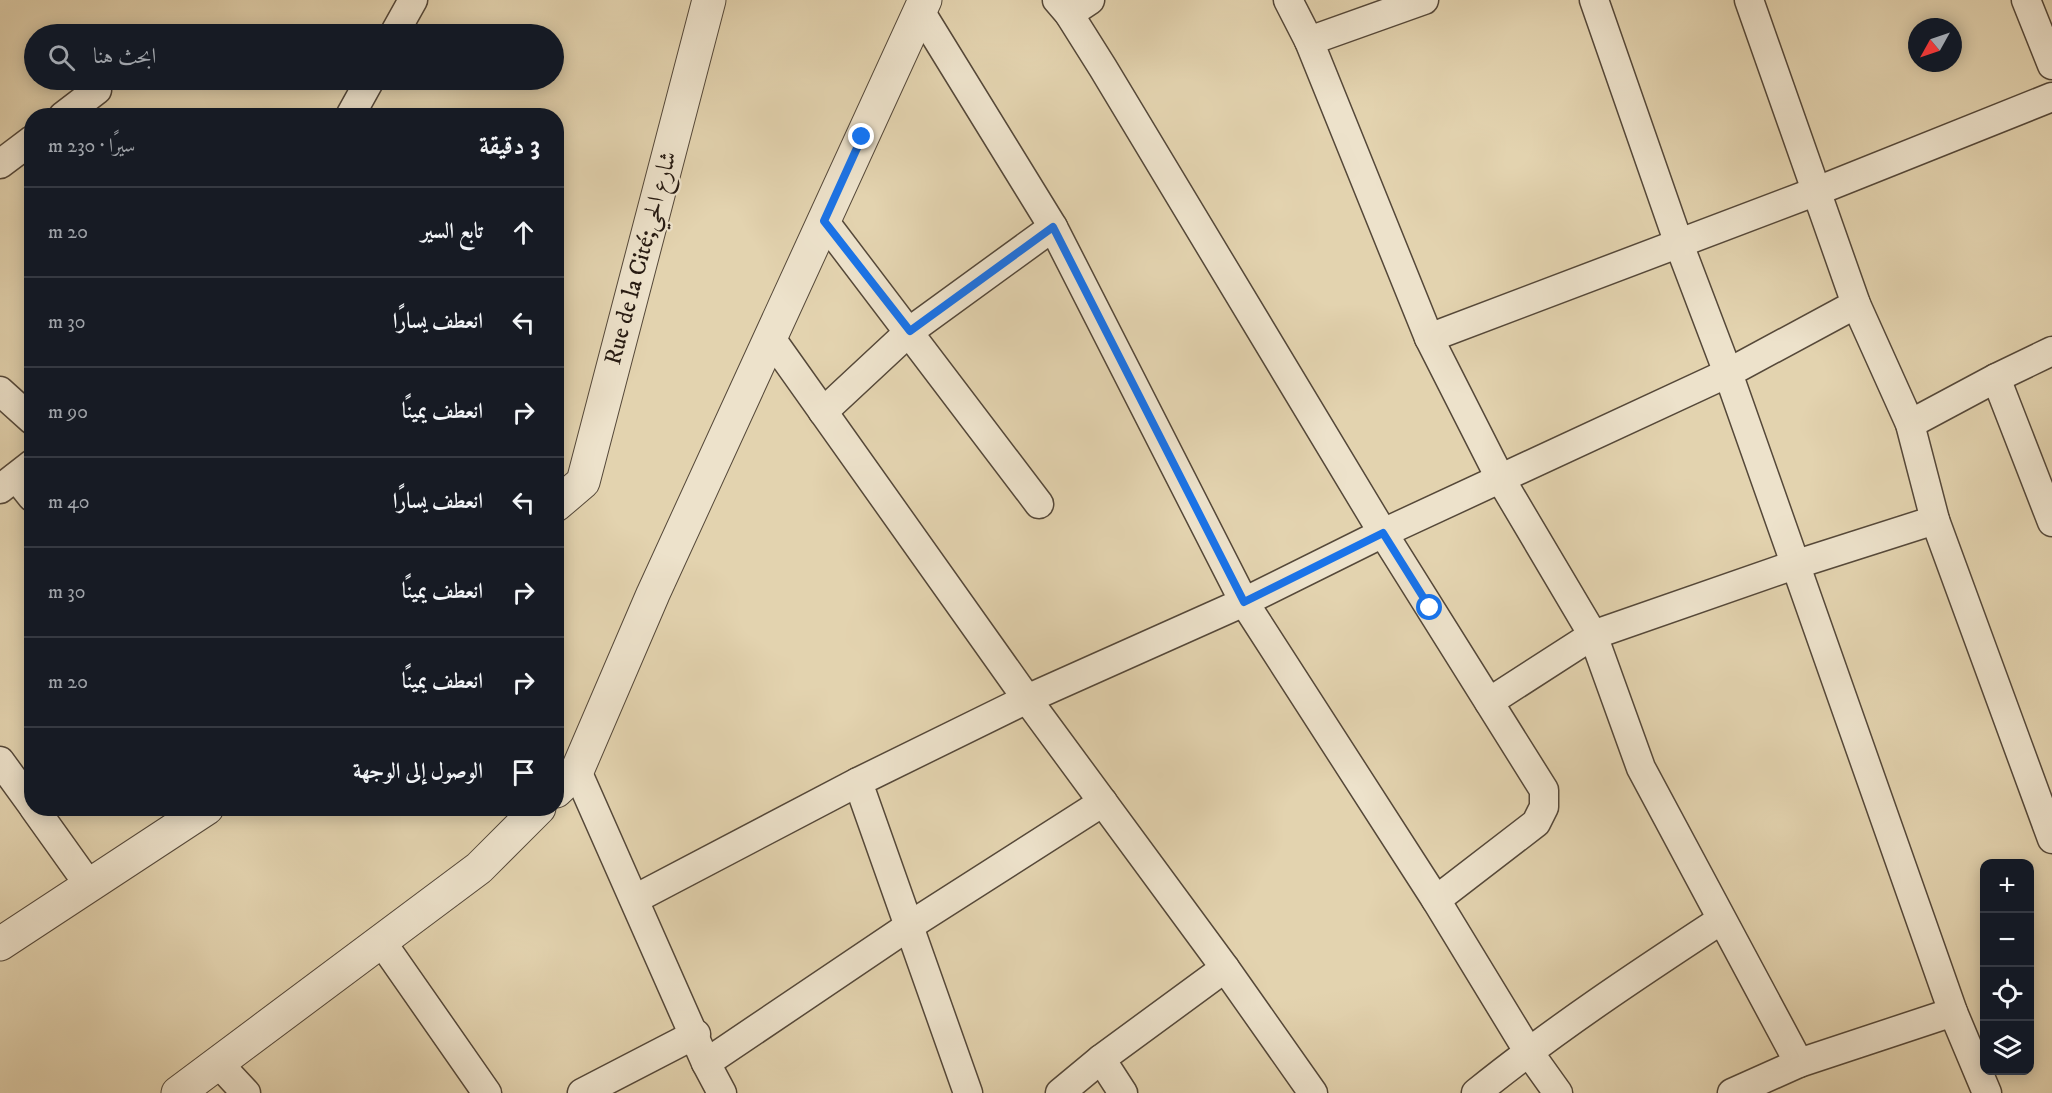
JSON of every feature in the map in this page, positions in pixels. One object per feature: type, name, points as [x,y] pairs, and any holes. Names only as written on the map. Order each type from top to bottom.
[{"type":"street","points":[[400,24],[413,0]]},
{"type":"street","name":"Rue de la Cité;شارع الحي","points":[[564,499],[583,482],[706,0]]},
{"type":"street","points":[[1288,0],[1309,41],[1429,338],[1500,478],[1593,635],[1641,768],[1798,1063]]},
{"type":"street","points":[[1309,41],[1424,0]]},
{"type":"street","points":[[1594,0],[1953,1012],[1987,1093]]},
{"type":"street","points":[[1749,0],[1856,304],[1910,424],[1935,520],[2047,805],[2052,839]]},
{"type":"street","points":[[2026,0],[2052,65]]},
{"type":"street","points":[[722,1093],[706,1063],[696,1034],[635,899],[567,781],[922,5]]},
{"type":"street","points":[[922,5],[1053,227],[1244,602],[1436,900],[1528,1051],[1558,1093]]},
{"type":"street","points":[[1072,5],[1383,533],[1544,790],[1545,807],[1536,823],[1436,900]]},
{"type":"street","points":[[73,108],[97,90]]},
{"type":"street","points":[[354,108],[364,90]]},
{"type":"street","points":[[1429,338],[1817,191],[2052,98]]},
{"type":"street","points":[[0,164],[24,146]]},
{"type":"street","points":[[824,221],[910,331],[1039,504]]},
{"type":"street","points":[[824,412],[910,331],[1053,227]]},
{"type":"street","points":[[635,899],[858,782],[1027,699],[1244,602],[1383,533],[1728,373],[1856,304]]},
{"type":"street","points":[[770,337],[1027,699],[1225,968],[1313,1093]]},
{"type":"street","points":[[1910,424],[2052,351]]},
{"type":"street","points":[[1996,378],[2052,522]]},
{"type":"street","points":[[0,391],[24,413]]},
{"type":"street","points":[[1489,702],[1593,635],[1794,565],[1935,520]]},
{"type":"street","points":[[0,761],[24,794]]},
{"type":"street","points":[[858,782],[968,1093]]},
{"type":"street","points":[[706,1063],[909,926],[1103,802]]},
{"type":"street","points":[[39,816],[89,885]]},
{"type":"street","points":[[0,944],[195,816]]},
{"type":"street","points":[[178,1093],[479,868],[531,816]]},
{"type":"street","points":[[1476,1093],[1528,1051],[1632,978],[1721,920]]},
{"type":"street","points":[[381,941],[487,1093]]},
{"type":"street","points":[[1060,1093],[1101,1059],[1225,968]]},
{"type":"street","points":[[1732,1093],[1798,1063],[1953,1012]]},
{"type":"street","points":[[582,1093],[696,1034]]},
{"type":"street","points":[[1101,1059],[1123,1093]]},
{"type":"street","points":[[218,1063],[246,1093]]},
{"type":"route","points":[[862,137],[824,221],[910,331],[1053,227],[1244,602],[1383,533],[1430,608]]}]
